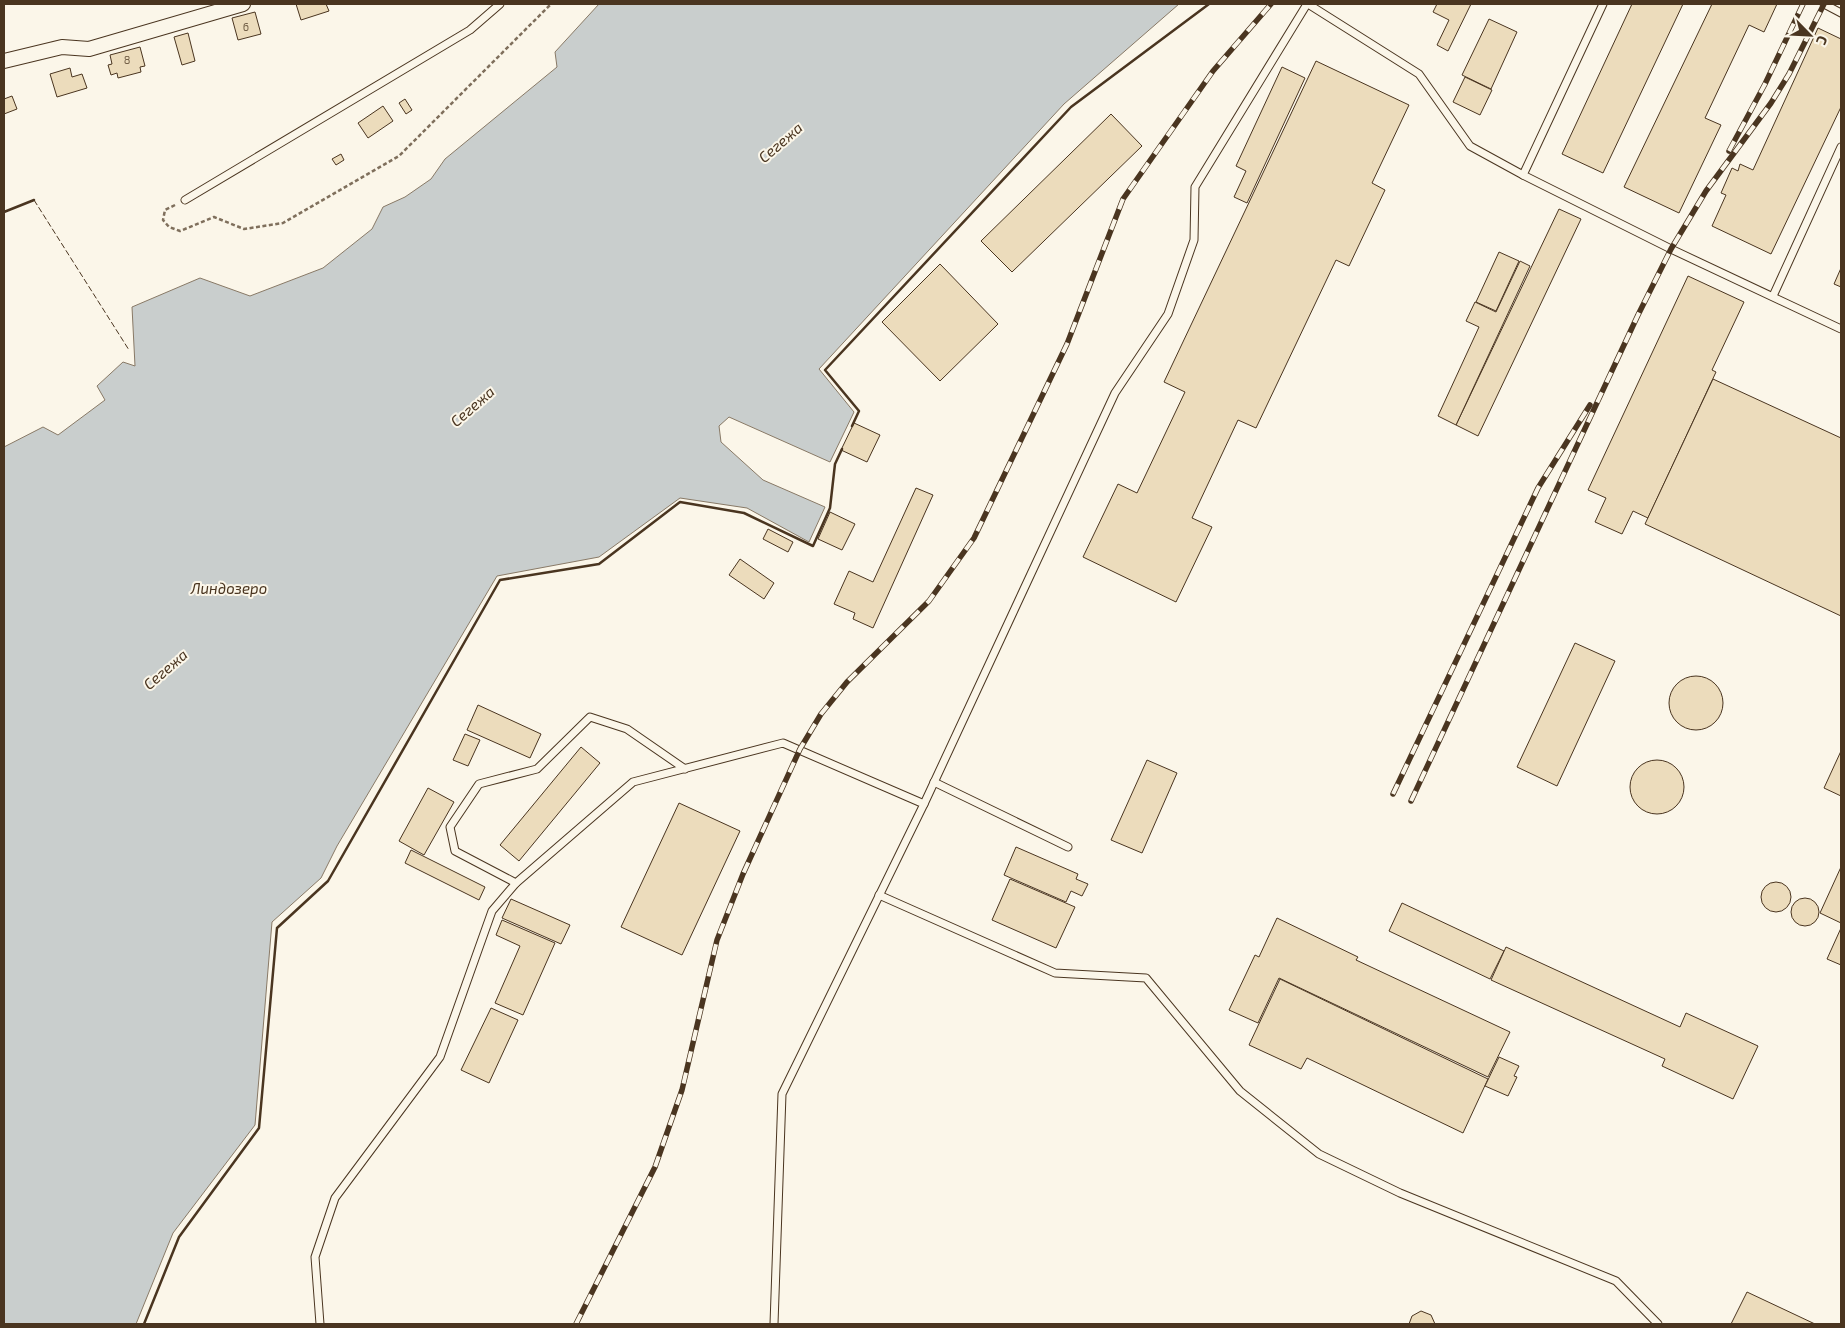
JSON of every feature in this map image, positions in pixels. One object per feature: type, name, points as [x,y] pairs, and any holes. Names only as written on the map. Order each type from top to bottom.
[{"type":"street","points":[[4,61],[62,47],[89,48],[243,4]]},
{"type":"lane","points":[[185,200],[470,30],[500,4]]},
{"type":"lane","points":[[774,1324],[782,1094],[924,804],[1115,393],[1168,314],[1194,240],[1195,187],[1308,4],[1419,74],[1470,146],[1523,175],[1672,249],[1841,329]]},
{"type":"lane","points":[[1523,175],[1603,4]]},
{"type":"lane","points":[[1824,4],[1841,13]]},
{"type":"lane","points":[[1773,296],[1841,147]]},
{"type":"lane","points":[[516,883],[455,851],[450,827],[479,784],[537,769],[590,717],[627,729],[685,769]]},
{"type":"lane","points":[[320,1324],[315,1257],[335,1198],[440,1057],[492,911],[516,883],[633,782],[783,744],[924,804]]},
{"type":"lane","points":[[934,782],[1068,847]]},
{"type":"lane","points":[[879,895],[1055,973],[1146,978],[1240,1091],[1319,1154],[1400,1193],[1616,1281],[1658,1324]]},
{"type":"path","points":[[185,200],[165,210],[163,220],[169,227],[180,231],[214,217],[244,229],[283,223],[399,156],[551,4]]},
{"type":"water","name":"Линдозеро","points":[[599,4],[1179,4],[1064,104],[819,369],[854,412],[830,462],[729,417],[719,426],[721,442],[763,480],[825,507],[809,542],[747,508],[680,498],[599,557],[497,576],[337,846],[321,878],[272,922],[255,1125],[173,1233],[136,1324],[4,1324],[4,447],[43,427],[58,435],[105,400],[97,386],[123,362],[135,366],[132,307],[200,278],[250,296],[323,268],[372,229],[383,207],[405,197],[431,179],[445,159],[557,67],[555,52]]},
{"type":"building","points":[[296,4],[326,4],[329,11],[301,20]]},
{"type":"building","points":[[1437,4],[1471,4],[1448,51],[1437,45],[1449,20],[1433,12]]},
{"type":"building","points":[[1632,4],[1683,4],[1603,173],[1562,154]]},
{"type":"building","points":[[1712,4],[1777,4],[1764,32],[1749,25],[1705,118],[1721,125],[1679,213],[1624,187]]},
{"type":"building","points":[[255,12],[261,34],[238,40],[232,18]]},
{"type":"building","points":[[1489,19],[1517,32],[1491,89],[1462,75]]},
{"type":"building","points":[[1818,28],[1841,39],[1841,107],[1771,254],[1712,226],[1726,195],[1721,193],[1732,168],[1738,171],[1740,164],[1753,170]]},
{"type":"building","points":[[188,33],[195,61],[182,65],[174,37]]},
{"type":"building","points":[[140,47],[145,66],[140,67],[141,72],[118,78],[117,73],[111,75],[108,65],[112,64],[110,55]]},
{"type":"building","points":[[1316,61],[1409,105],[1372,183],[1385,190],[1349,266],[1336,260],[1256,428],[1238,420],[1192,518],[1212,527],[1176,602],[1083,557],[1118,484],[1137,493],[1185,392],[1164,382]]},
{"type":"building","points":[[1282,67],[1305,78],[1247,203],[1234,197],[1246,171],[1236,166]]},
{"type":"building","points":[[70,68],[72,77],[82,74],[87,88],[57,97],[50,74]]},
{"type":"building","points":[[1465,77],[1492,90],[1480,115],[1453,102]]},
{"type":"building","points":[[12,96],[17,109],[4,114],[4,99]]},
{"type":"building","points":[[405,99],[412,110],[406,114],[399,103]]},
{"type":"building","points":[[383,106],[393,121],[368,138],[358,123]]},
{"type":"building","points":[[1111,114],[1142,146],[1012,272],[981,241]]},
{"type":"building","points":[[341,154],[344,160],[336,165],[332,159]]},
{"type":"building","points":[[1559,209],[1581,219],[1478,436],[1456,425]]},
{"type":"building","points":[[1499,252],[1519,261],[1496,311],[1476,302]]},
{"type":"building","points":[[1520,261],[1530,266],[1456,425],[1438,416],[1479,327],[1466,321],[1475,302],[1496,312]]},
{"type":"building","points":[[940,264],[998,324],[940,381],[882,322]]},
{"type":"building","points":[[1841,268],[1841,287],[1834,284]]},
{"type":"building","points":[[1688,276],[1744,302],[1712,370],[1716,372],[1648,518],[1633,511],[1622,534],[1595,522],[1606,498],[1588,490]]},
{"type":"building","points":[[1713,379],[1841,438],[1841,616],[1645,524]]},
{"type":"building","points":[[854,423],[880,435],[867,462],[841,450]]},
{"type":"building","points":[[916,488],[933,495],[873,628],[853,619],[855,613],[834,604],[849,571],[873,582]]},
{"type":"building","points":[[830,512],[855,524],[842,550],[818,539]]},
{"type":"building","points":[[768,529],[793,542],[788,552],[763,539]]},
{"type":"building","points":[[740,559],[774,583],[764,599],[729,575]]},
{"type":"building","points":[[1575,643],[1615,661],[1557,786],[1517,767]]},
{"type":"building","points":[[1696,676],[1715,684],[1723,703],[1715,722],[1696,730],[1677,722],[1669,703],[1677,684]]},
{"type":"building","points":[[478,705],[541,734],[530,758],[467,730]]},
{"type":"building","points":[[465,734],[480,740],[468,766],[453,760]]},
{"type":"building","points":[[581,747],[600,763],[519,861],[500,845]]},
{"type":"building","points":[[1841,751],[1841,796],[1824,788]]},
{"type":"building","points":[[1147,760],[1177,773],[1142,853],[1111,840]]},
{"type":"building","points":[[1657,760],[1667,762],[1676,768],[1682,777],[1684,787],[1682,797],[1676,806],[1667,812],[1657,814],[1647,812],[1638,806],[1632,797],[1630,787],[1632,777],[1638,768],[1647,762]]},
{"type":"building","points":[[428,788],[454,802],[424,855],[399,841]]},
{"type":"building","points":[[679,803],[740,831],[682,955],[621,927]]},
{"type":"building","points":[[1016,847],[1078,874],[1076,879],[1088,884],[1082,896],[1071,891],[1066,902],[1004,875]]},
{"type":"building","points":[[411,850],[485,887],[479,900],[405,863]]},
{"type":"building","points":[[1841,867],[1841,923],[1820,913]]},
{"type":"building","points":[[1010,879],[1075,907],[1056,948],[992,920]]},
{"type":"building","points":[[1776,882],[1787,886],[1791,897],[1787,908],[1776,912],[1765,908],[1761,897],[1765,886]]},
{"type":"building","points":[[1805,898],[1815,902],[1819,912],[1815,922],[1805,926],[1795,922],[1791,912],[1795,902]]},
{"type":"building","points":[[511,899],[570,925],[561,944],[502,918]]},
{"type":"building","points":[[1402,903],[1504,951],[1490,979],[1389,931]]},
{"type":"building","points":[[1277,918],[1358,957],[1356,960],[1510,1032],[1488,1077],[1279,978],[1258,1023],[1229,1010],[1255,955],[1259,957]]},
{"type":"building","points":[[502,920],[555,943],[523,1015],[495,1003],[520,946],[496,935]]},
{"type":"building","points":[[1841,928],[1841,965],[1827,959]]},
{"type":"building","points":[[1506,947],[1680,1027],[1686,1013],[1758,1046],[1733,1099],[1662,1066],[1665,1059],[1491,980]]},
{"type":"building","points":[[1280,979],[1488,1079],[1463,1133],[1307,1058],[1301,1069],[1249,1045]]},
{"type":"building","points":[[491,1008],[518,1020],[489,1083],[461,1070]]},
{"type":"building","points":[[1499,1057],[1519,1066],[1514,1076],[1517,1077],[1508,1096],[1485,1086]]},
{"type":"building","points":[[1747,1292],[1815,1324],[1731,1324]]},
{"type":"building","points":[[1421,1311],[1431,1315],[1435,1324],[1409,1324],[1412,1316]]},
{"type":"railway","points":[[576,1324],[655,1167],[682,1090],[717,940],[743,874],[800,749],[821,714],[847,682],[929,601],[974,538],[1067,344],[1123,199],[1213,71],[1271,4]]},
{"type":"railway","points":[[1729,151],[1765,84],[1803,4]]},
{"type":"railway","points":[[1411,801],[1638,315],[1671,249],[1706,191],[1771,103],[1789,74],[1824,4]]},
{"type":"railway","points":[[1393,794],[1538,488],[1590,405]]},
{"type":"fence","points":[[34,200],[129,350]]},
{"type":"wall","points":[[852,426],[859,411],[825,370],[1071,107],[1209,4]]},
{"type":"wall","points":[[4,212],[34,200]]},
{"type":"wall","points":[[144,1324],[179,1237],[259,1128],[277,928],[328,881],[500,580],[599,564],[680,502],[744,513],[813,546],[830,508],[835,464],[842,449]]},
{"type":"water label","name":"Сегежа","points":[[780,142]]},
{"type":"water label","name":"Сегежа","points":[[472,406]]},
{"type":"water label","name":"Сегежа","points":[[165,669]]}]
